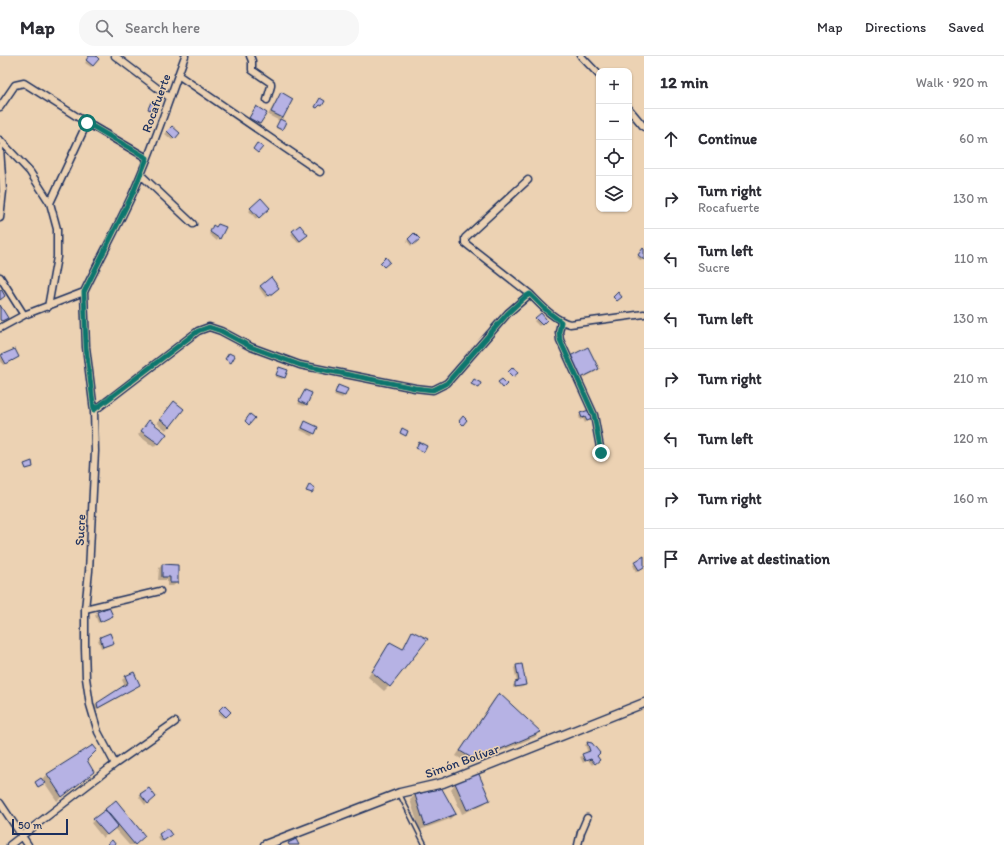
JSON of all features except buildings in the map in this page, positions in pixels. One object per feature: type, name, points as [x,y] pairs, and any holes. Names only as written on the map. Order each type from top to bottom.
[{"type":"street","points":[[115,56],[169,97]]},
{"type":"street","name":"Rocafuerte","points":[[84,292],[141,175],[163,120],[169,97],[185,56]]},
{"type":"street","points":[[250,56],[252,61],[252,70],[271,83],[267,100]]},
{"type":"street","points":[[580,56],[596,72]]},
{"type":"street","points":[[178,75],[320,172]]},
{"type":"street","points":[[0,108],[15,85],[24,83],[87,123],[147,158]]},
{"type":"street","points":[[632,113],[644,127]]},
{"type":"street","points":[[50,203],[87,123]]},
{"type":"street","points":[[0,140],[30,172],[50,203],[57,229],[57,257],[48,307]]},
{"type":"street","points":[[0,148],[3,191],[0,218]]},
{"type":"street","points":[[141,175],[193,224]]},
{"type":"street","points":[[528,180],[465,238],[465,243],[530,294],[547,311],[561,322],[570,324],[644,314]]},
{"type":"street","points":[[0,277],[24,315]]},
{"type":"street","points":[[0,328],[24,315],[84,292]]},
{"type":"street","name":"Sucre","points":[[84,292],[86,347],[94,410],[95,451],[89,571],[85,609],[86,678],[90,705],[98,732],[115,764]]},
{"type":"street","points":[[94,410],[198,331],[209,327],[221,331],[251,347],[300,365],[415,388],[433,390],[447,383],[508,313],[530,294]]},
{"type":"street","points":[[561,322],[559,332],[560,340],[594,415],[601,453]]},
{"type":"street","points":[[85,609],[160,591]]},
{"type":"street","name":"Simón Bolívar","points":[[265,845],[400,793],[443,783],[644,703]]},
{"type":"street","points":[[10,845],[115,764],[175,722]]},
{"type":"street","points":[[0,803],[28,845]]},
{"type":"street","points":[[578,845],[586,818]]},
{"type":"lane","points":[[400,793],[425,845]]},
{"type":"route","points":[[87,123],[147,158],[133,193],[84,292],[86,347],[94,410],[198,331],[209,327],[221,331],[251,347],[300,365],[415,388],[433,390],[447,383],[508,313],[530,294],[547,311],[561,322],[559,332],[560,340],[594,415],[601,453]]}]
